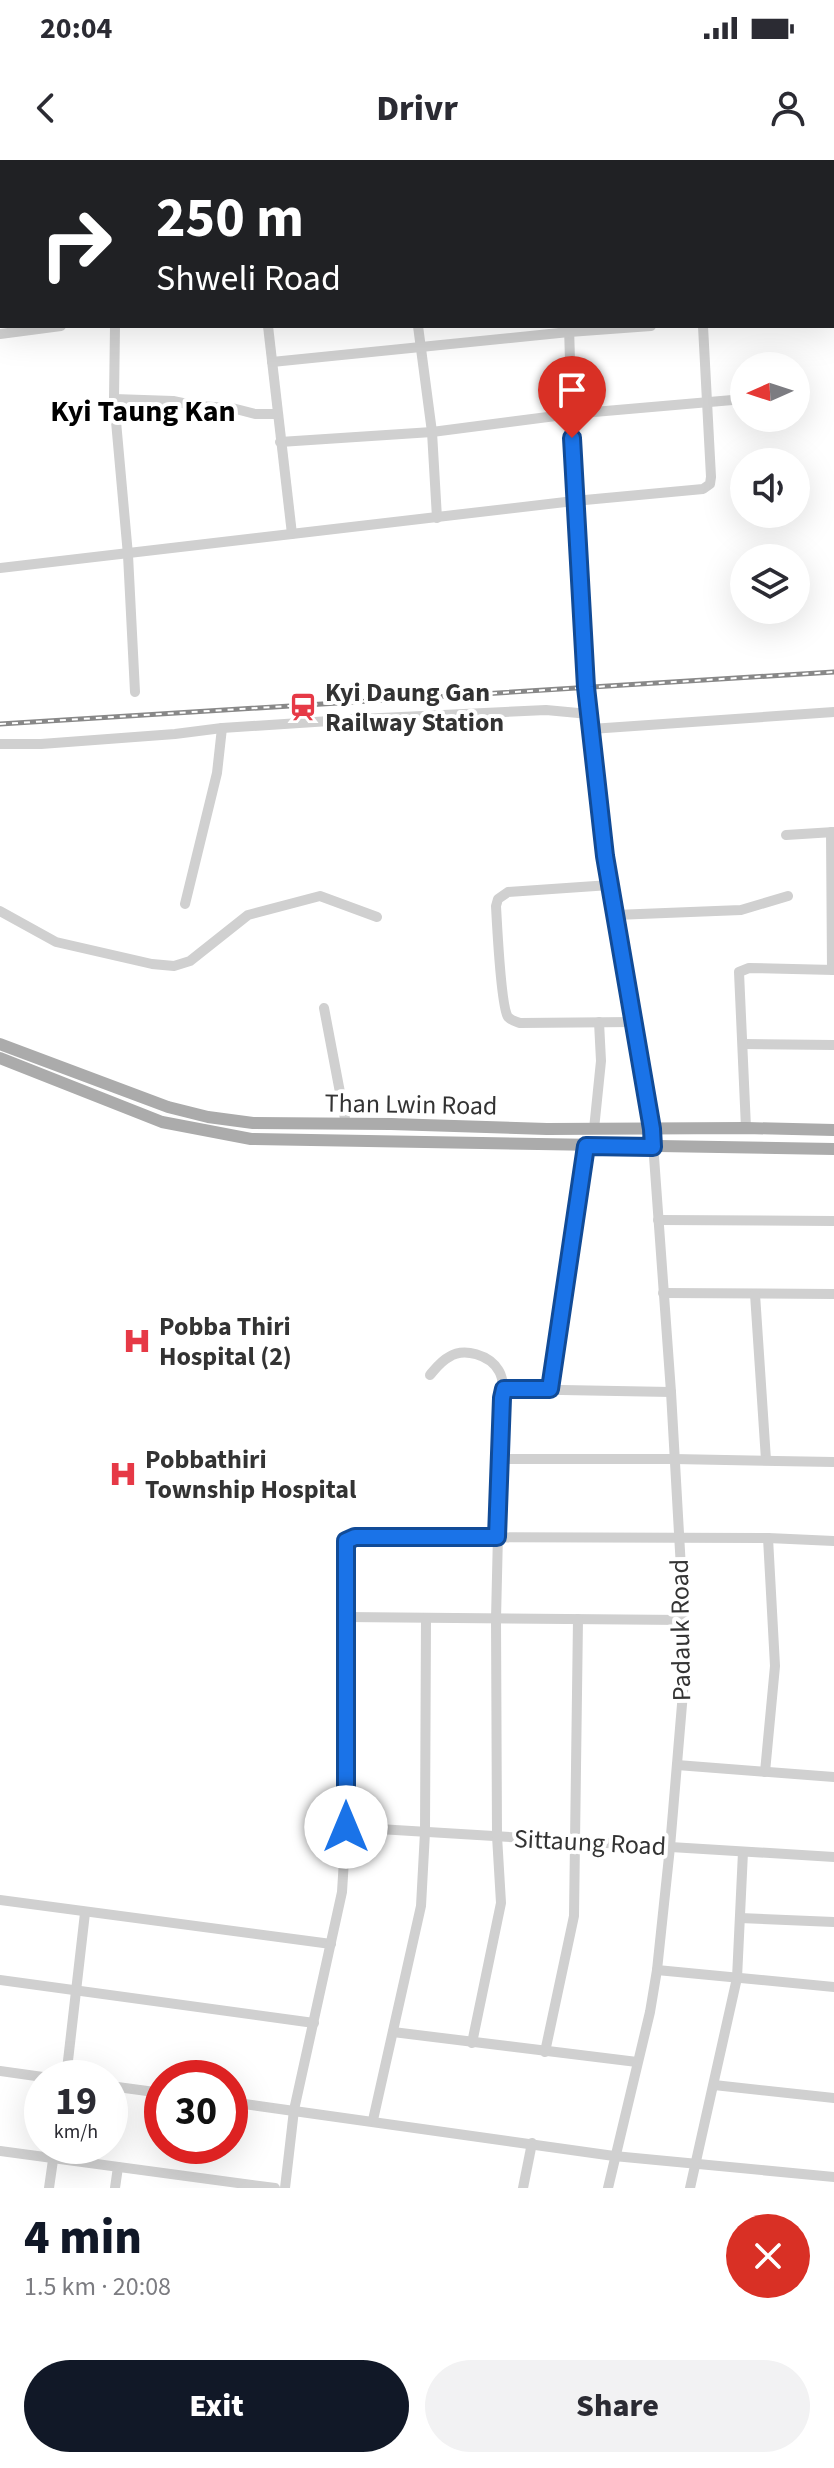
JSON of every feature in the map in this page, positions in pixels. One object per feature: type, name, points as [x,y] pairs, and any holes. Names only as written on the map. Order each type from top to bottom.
[{"type":"main road","name":"Than Lwin Road","points":[[2,1055],[168,1107],[208,1117],[253,1123],[547,1129],[834,1130]]},
{"type":"main road","name":"Than Lwin Road","points":[[2,1055],[162,1122],[222,1134],[279,1140],[834,1149]]},
{"type":"street","points":[[0,334],[46,328]]},
{"type":"street","points":[[115,328],[114,399],[128,555],[135,692]]},
{"type":"street","points":[[268,328],[292,534]]},
{"type":"street","points":[[418,328],[432,432],[437,518]]},
{"type":"street","points":[[272,362],[596,328]]},
{"type":"street","points":[[0,568],[708,487],[711,477],[703,328]]},
{"type":"street","name":"Padauk Road","points":[[569,329],[574,501],[589,714],[610,885],[652,1129],[686,1657],[657,1970],[608,2188]]},
{"type":"street","points":[[114,399],[173,401],[255,414],[277,414]]},
{"type":"street","points":[[280,442],[432,432],[571,414],[730,401]]},
{"type":"street","points":[[0,744],[56,743],[222,728],[523,711],[589,714]]},
{"type":"street","points":[[591,729],[834,712]]},
{"type":"street","points":[[185,904],[217,773],[222,728]]},
{"type":"street","points":[[746,1128],[739,972],[749,968],[833,970],[833,832],[786,835]]},
{"type":"street","points":[[610,885],[508,892],[498,899],[501,976],[507,1015],[520,1023],[633,1022]]},
{"type":"street","points":[[0,911],[56,942],[152,964],[174,966],[190,961],[248,915],[320,896],[377,917]]},
{"type":"street","points":[[615,915],[741,910],[788,896]]},
{"type":"street","points":[[324,1008],[346,1124]]},
{"type":"street","points":[[594,1129],[601,1061],[599,1022]]},
{"type":"street","points":[[743,1044],[834,1045]]},
{"type":"street","points":[[550,1389],[586,1146]]},
{"type":"street","points":[[658,1220],[834,1221]]},
{"type":"street","points":[[663,1293],[834,1294]]},
{"type":"street","points":[[755,1294],[766,1460]]},
{"type":"street","points":[[430,1375],[451,1355],[469,1353],[493,1363],[500,1371],[504,1389],[501,1406],[496,1619],[497,1836],[501,1903],[472,2043]]},
{"type":"street","points":[[504,1389],[671,1392]]},
{"type":"street","points":[[500,1459],[834,1462]]},
{"type":"street","points":[[285,2188],[294,2110],[342,1892],[346,1827],[346,1541],[355,1537],[678,1537],[834,1541]]},
{"type":"street","points":[[765,1772],[775,1666],[768,1538]]},
{"type":"street","points":[[345,1617],[684,1620]]},
{"type":"street","points":[[373,2120],[421,1906],[425,1832],[426,1618]]},
{"type":"street","points":[[545,2052],[574,1916],[578,1619]]},
{"type":"street","points":[[677,1765],[834,1777]]},
{"type":"street","name":"Sittaung Road","points":[[346,1827],[834,1857]]},
{"type":"street","points":[[690,2188],[737,1978],[743,1852]]},
{"type":"street","points":[[0,1900],[331,1944]]},
{"type":"street","points":[[68,2060],[85,1913]]},
{"type":"street","points":[[740,1918],[834,1922]]},
{"type":"street","points":[[657,1970],[834,1987]]},
{"type":"street","points":[[0,1980],[314,2023]]},
{"type":"street","points":[[393,2032],[637,2062]]},
{"type":"street","points":[[0,2071],[24,2074]]},
{"type":"street","points":[[714,2085],[834,2098]]},
{"type":"street","points":[[248,2104],[614,2156],[834,2177]]},
{"type":"street","points":[[523,2188],[532,2143]]},
{"type":"street","points":[[0,2151],[24,2154]]},
{"type":"street","points":[[49,2188],[53,2164]]},
{"type":"street","points":[[97,2164],[219,2184],[275,2188]]},
{"type":"street","points":[[115,2188],[118,2167]]},
{"type":"railway","points":[[0,724],[834,672]]},
{"type":"place","name":"Kyi Daung Gan Railway Station","points":[[303,707]]},
{"type":"place","name":"Pobba Thiri Hospital (2)","points":[[137,1341]]},
{"type":"place","name":"Pobbathiri Township Hospital","points":[[123,1474]]},
{"type":"district","name":"Kyi Taung Kan","points":[[143,411]]},
{"type":"route","points":[[346,1827],[346,1541],[355,1537],[497,1537],[504,1389],[550,1389],[586,1146],[653,1147],[605,856],[586,687],[572,438]]}]
